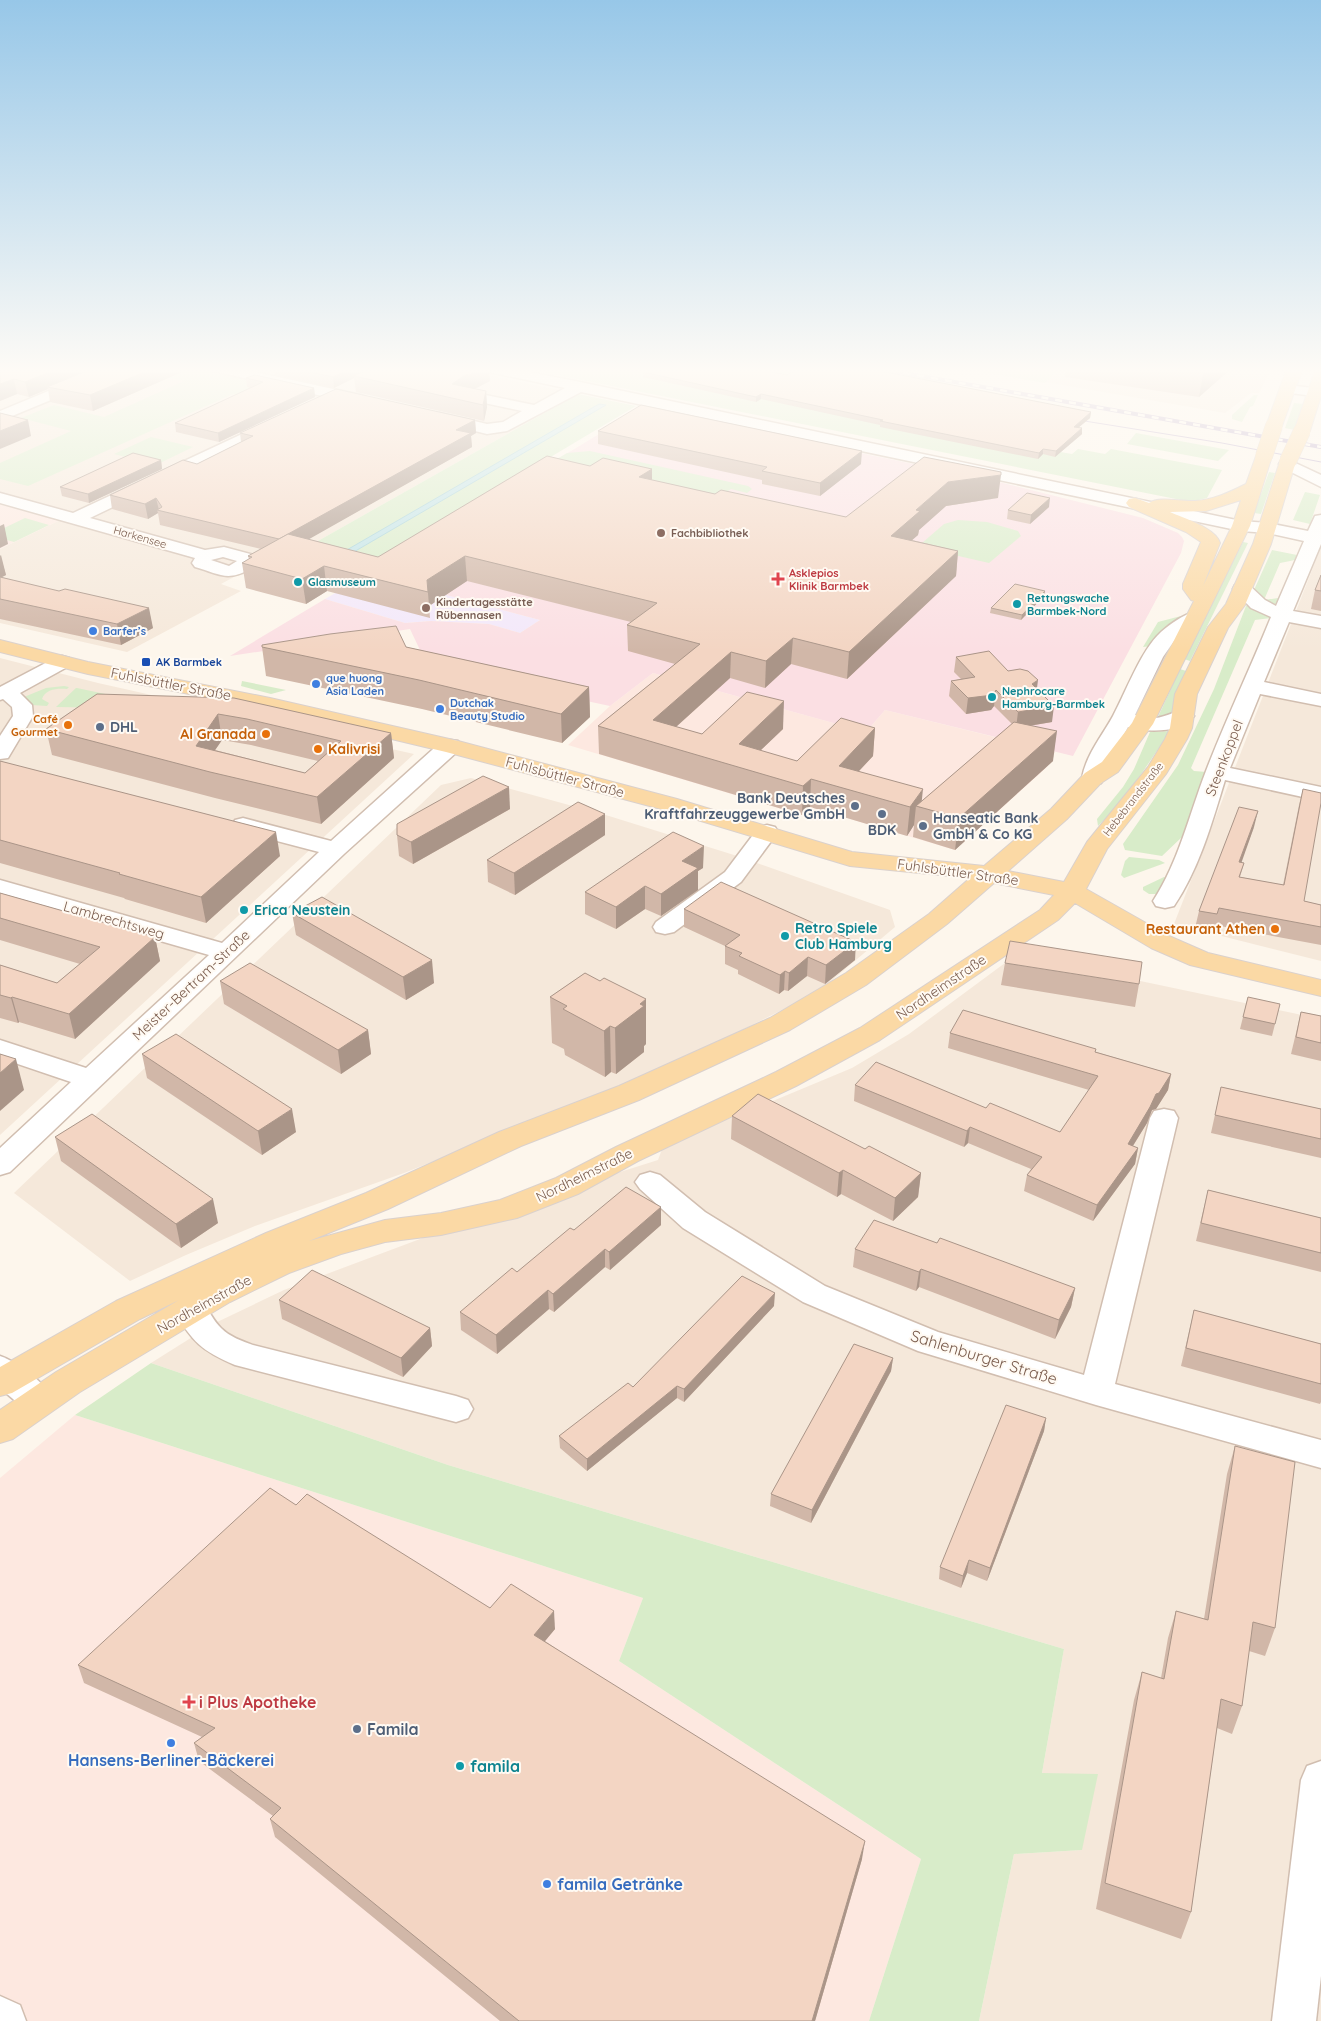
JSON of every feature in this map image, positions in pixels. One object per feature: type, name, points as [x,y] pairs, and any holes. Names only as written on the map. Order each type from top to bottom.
[{"type":"main road","points":[[991,874],[1031,836],[1059,814],[1094,772],[1110,767],[1132,720],[1199,611],[1240,526],[1262,462]]},
{"type":"main road","name":"Hebebrandstraße","points":[[1072,892],[1096,847],[1158,769],[1176,739],[1184,716],[1186,694],[1218,627],[1228,616],[1242,589],[1266,532],[1287,462]]},
{"type":"main road","points":[[1135,503],[1171,507],[1205,506],[1224,502],[1253,487]]},
{"type":"main road","points":[[1135,503],[1192,528],[1210,539],[1211,543],[1193,584],[1199,611]]},
{"type":"main road","name":"Fuhlsbüttler Straße","points":[[0,646],[62,662],[270,704],[450,746],[661,802],[767,832],[850,859],[895,862],[991,874],[1072,892],[1160,942],[1199,959],[1253,974],[1321,988]]},
{"type":"main road","name":"Nordheimstraße","points":[[3,1376],[128,1310],[277,1241],[377,1201],[510,1139],[629,1093],[780,1024],[856,979],[938,919],[991,874]]},
{"type":"main road","name":"Nordheimstraße","points":[[0,1429],[38,1401],[218,1293],[278,1265],[333,1244],[385,1231],[442,1224],[506,1210],[567,1186],[627,1154],[828,1058],[870,1034],[1049,915],[1072,892]]},
{"type":"street","points":[[74,519],[193,462]]},
{"type":"street","points":[[942,462],[1315,541]]},
{"type":"street","points":[[1288,462],[1321,482]]},
{"type":"street","name":"Harkensee","points":[[0,498],[205,555]]},
{"type":"street","name":"Steenkoppel","points":[[1165,901],[1175,885],[1198,832],[1217,772],[1315,541],[1321,520]]},
{"type":"street","points":[[1242,589],[1256,603],[1282,615],[1321,622]]},
{"type":"street","points":[[3,693],[62,662]]},
{"type":"street","points":[[1252,686],[1321,700]]},
{"type":"street","points":[[0,753],[23,716],[22,705],[3,693]]},
{"type":"street","name":"Meister-Bertram-Straße","points":[[0,1165],[336,849],[450,746]]},
{"type":"street","points":[[1217,772],[1321,794]]},
{"type":"street","points":[[221,819],[336,849]]},
{"type":"street","points":[[666,927],[732,877],[767,832]]},
{"type":"street","name":"Lambrechtsweg","points":[[0,887],[227,952]]},
{"type":"street","points":[[0,1049],[90,1079]]},
{"type":"street","points":[[1096,1392],[1164,1118]]},
{"type":"street","name":"Sahlenburger Straße","points":[[650,1182],[694,1220],[814,1294],[929,1342],[1096,1392],[1321,1454]]},
{"type":"street","points":[[190,1310],[210,1336],[222,1346],[238,1352],[456,1409]]},
{"type":"street","points":[[3,1376],[38,1401]]},
{"type":"street","points":[[1294,2021],[1321,1780]]},
{"type":"street","points":[[0,2018],[4,2021]]},
{"type":"lane","points":[[1132,720],[1166,723],[1184,716]]},
{"type":"shaded area","points":[[0,462],[457,462],[309,546],[276,554],[221,584],[241,591],[127,652],[0,623],[0,549],[60,520],[0,504]]},
{"type":"shaded area","name":"Asklepios Klinik Barmbek","points":[[552,462],[905,462],[991,480],[1143,518],[1178,533],[1184,541],[1181,553],[1073,756],[885,710],[866,732],[653,673],[610,706],[428,667],[410,629],[230,656],[325,599],[405,623],[431,621],[489,624],[520,633],[540,620],[368,574]]},
{"type":"shaded area","points":[[0,504],[60,520],[0,549]]},
{"type":"shaded area","points":[[1321,547],[1321,961],[1174,924]]},
{"type":"shaded area","name":"Kindertagesstätte Rübennasen","points":[[368,574],[540,620],[520,633],[489,624],[431,621],[405,623],[325,599]]},
{"type":"shaded area","points":[[0,658],[98,683],[414,754],[0,1135]]},
{"type":"shaded area","points":[[653,673],[866,732],[885,710],[1055,752],[1046,768],[955,850],[810,807],[802,815],[568,745],[610,706]]},
{"type":"shaded area","points":[[471,778],[609,816],[734,855],[890,910],[895,927],[818,992],[664,1069],[404,1173],[255,1226],[130,1281],[14,1193],[441,785]]},
{"type":"shaded area","points":[[1036,959],[1321,1019],[1321,2021],[979,2021],[1014,1854],[1082,1850],[1042,1773],[1064,1649],[448,1465],[151,1363],[213,1324],[284,1290],[599,1172],[617,1173],[658,1160],[664,1144],[852,1068],[909,1034],[1009,960]]},
{"type":"shaded area","points":[[75,1415],[643,1598],[619,1661],[921,1859],[869,2021],[0,2021],[0,1478]]},
{"type":"green space","points":[[81,462],[28,486],[0,479],[0,463]]},
{"type":"green space","points":[[146,462],[162,462],[156,465]]},
{"type":"green space","points":[[457,462],[542,462],[353,575],[309,546]]},
{"type":"green space","points":[[551,462],[641,462],[748,486],[752,489],[747,493],[731,489],[725,493],[740,498],[530,475]]},
{"type":"green space","points":[[993,462],[1181,462],[1222,470],[1207,498],[1191,502]]},
{"type":"green space","points":[[1269,472],[1275,473],[1261,514],[1254,513]]},
{"type":"green space","points":[[1305,492],[1320,495],[1310,524],[1293,520]]},
{"type":"green space","points":[[25,518],[49,525],[14,542],[0,538],[0,530]]},
{"type":"green space","points":[[958,520],[987,522],[1018,531],[1021,536],[989,563],[928,549],[922,543],[944,524]]},
{"type":"green space","points":[[1243,542],[1248,543],[1190,661],[1184,659]]},
{"type":"green space","points":[[1272,550],[1297,555],[1295,560],[1280,563],[1264,600],[1278,598],[1275,608],[1265,604],[1254,595],[1254,590]]},
{"type":"green space","points":[[1250,604],[1272,615],[1271,618],[1255,620],[1191,768],[1194,771],[1207,772],[1196,807],[1182,837],[1162,856],[1125,850],[1123,844],[1178,765],[1214,689],[1246,606]]},
{"type":"green space","points":[[1181,616],[1152,646],[1143,647],[1158,622]]},
{"type":"green space","points":[[1180,669],[1186,671],[1177,691],[1173,713],[1160,718],[1158,717]]},
{"type":"green space","points":[[242,681],[286,690],[271,694],[241,686]]},
{"type":"green space","points":[[69,687],[46,693],[42,699],[49,703],[47,706],[32,705],[24,697],[46,688]]},
{"type":"green space","points":[[76,688],[124,698],[115,708],[56,707]]},
{"type":"green space","points":[[1170,731],[1128,792],[1098,826],[1097,819],[1123,787],[1134,769],[1150,732]]},
{"type":"green space","points":[[1129,857],[1159,860],[1165,863],[1124,878],[1121,875],[1125,861]]},
{"type":"green space","points":[[1164,877],[1167,878],[1158,894],[1149,894],[1143,890],[1143,887]]},
{"type":"green space","points":[[151,1363],[448,1465],[1064,1649],[1042,1773],[1098,1774],[1082,1850],[1014,1854],[979,2021],[869,2021],[921,1859],[619,1661],[643,1598],[75,1415]]},
{"type":"water","points":[[498,462],[508,462],[352,553],[345,551]]},
{"type":"building","points":[[113,462],[156,462],[88,494],[60,487]]},
{"type":"building","points":[[178,462],[197,464],[200,462],[418,462],[279,539],[157,510],[162,507],[156,498],[145,504],[110,495]]},
{"type":"building","points":[[536,462],[574,462],[590,466],[596,462],[622,462],[652,469],[639,477],[715,494],[721,490],[846,517],[917,462],[951,462],[1001,472],[1001,475],[948,482],[916,510],[920,511],[891,536],[958,551],[849,652],[793,638],[766,661],[731,652],[653,720],[702,734],[747,692],[784,701],[739,744],[797,761],[841,718],[875,728],[839,766],[923,789],[910,807],[811,779],[803,786],[598,726],[700,644],[627,625],[657,603],[465,556],[427,580],[428,592],[324,566],[302,579],[242,563],[252,557],[248,556],[288,534],[378,557]]},
{"type":"building","points":[[745,462],[847,462],[820,483],[762,471],[767,467]]},
{"type":"building","points":[[1027,493],[1050,498],[1031,515],[1008,510]]},
{"type":"building","points":[[1321,575],[1321,591],[1315,590]]},
{"type":"building","points":[[0,577],[59,591],[65,589],[149,608],[117,624],[0,599]]},
{"type":"building","name":"Rettungswache Barmbek-Nord","points":[[1015,584],[1045,591],[1022,615],[991,608]]},
{"type":"building","points":[[396,626],[406,647],[589,687],[561,714],[419,680],[262,647],[262,645],[330,634]]},
{"type":"building","points":[[989,651],[1008,671],[1020,669],[1028,671],[1038,680],[1032,684],[1054,706],[1018,712],[996,690],[993,695],[968,698],[951,681],[975,677],[956,657]]},
{"type":"building","points":[[97,694],[234,698],[391,733],[317,797],[210,772],[46,729]],"holes":[[[218,714],[341,741],[305,773],[196,746]]]},
{"type":"building","points":[[1014,722],[1057,731],[959,818],[916,806]]},
{"type":"building","points":[[0,761],[276,832],[201,897],[0,840]]},
{"type":"building","points":[[483,776],[509,787],[411,842],[397,835],[397,824]]},
{"type":"building","points":[[1303,789],[1321,793],[1321,803],[1304,901],[1321,905],[1321,927],[1219,908],[1217,914],[1199,911],[1239,807],[1258,811],[1239,862],[1244,863],[1239,877],[1284,885]]},
{"type":"building","points":[[578,802],[605,814],[514,873],[487,860]]},
{"type":"building","points":[[673,832],[704,846],[682,861],[698,868],[661,894],[645,886],[616,907],[585,892]]},
{"type":"building","points":[[721,882],[856,942],[826,965],[808,957],[789,973],[785,971],[780,975],[739,956],[742,953],[725,946],[740,935],[684,909]]},
{"type":"building","points":[[0,893],[155,937],[69,1014],[0,995],[0,965],[57,983],[100,947],[0,918]]},
{"type":"building","points":[[322,897],[432,960],[403,977],[292,913]]},
{"type":"building","points":[[1010,941],[1142,962],[1139,984],[1005,963]]},
{"type":"building","points":[[250,963],[368,1030],[338,1050],[220,981]]},
{"type":"building","points":[[585,973],[600,981],[604,978],[646,999],[640,1004],[644,1006],[615,1028],[610,1026],[604,1031],[563,1009],[567,1006],[550,997]]},
{"type":"building","points":[[1248,997],[1280,1004],[1275,1024],[1243,1017]]},
{"type":"building","points":[[963,1010],[1096,1049],[1095,1052],[1171,1074],[1159,1093],[1156,1094],[1128,1144],[1138,1148],[1097,1205],[1027,1175],[1042,1157],[970,1127],[967,1131],[855,1085],[876,1062],[986,1108],[990,1103],[1060,1132],[1098,1076],[950,1033]]},
{"type":"building","points":[[1301,1012],[1321,1016],[1321,1043],[1296,1037]]},
{"type":"building","points":[[176,1034],[292,1109],[258,1131],[142,1054]]},
{"type":"building","points":[[0,1054],[16,1059],[0,1073]]},
{"type":"building","points":[[1221,1087],[1321,1109],[1321,1139],[1215,1115]]},
{"type":"building","points":[[758,1094],[865,1149],[869,1146],[921,1173],[895,1198],[843,1170],[839,1173],[732,1116]]},
{"type":"building","points":[[92,1114],[213,1199],[176,1224],[55,1137]]},
{"type":"building","points":[[626,1187],[661,1207],[609,1252],[605,1249],[553,1294],[548,1290],[496,1335],[460,1312],[512,1268],[517,1272],[570,1228],[574,1230]]},
{"type":"building","points":[[1208,1190],[1321,1218],[1321,1253],[1201,1223]]},
{"type":"building","points":[[874,1220],[937,1243],[940,1238],[1075,1288],[1059,1320],[921,1269],[919,1272],[855,1249]]},
{"type":"building","points":[[312,1270],[430,1328],[401,1358],[279,1300]]},
{"type":"building","points":[[742,1276],[775,1293],[684,1389],[677,1386],[587,1459],[559,1436],[628,1383],[633,1387]]},
{"type":"building","points":[[1194,1310],[1321,1344],[1321,1384],[1186,1348]]},
{"type":"building","points":[[854,1344],[893,1358],[812,1510],[771,1494]]},
{"type":"building","points":[[1006,1405],[1046,1418],[990,1568],[969,1560],[963,1576],[940,1567]]},
{"type":"building","points":[[1235,1446],[1295,1462],[1275,1628],[1253,1622],[1242,1706],[1221,1699],[1191,1912],[1105,1883],[1142,1672],[1164,1679],[1176,1611],[1208,1620]]},
{"type":"building","name":"famila","points":[[270,1488],[296,1505],[307,1494],[490,1608],[511,1584],[554,1611],[534,1635],[865,1841],[812,2021],[519,2021],[270,1819],[281,1808],[194,1743],[215,1728],[78,1665]]},
{"type":"place","name":"Fachbibliothek","points":[[661,533]]},
{"type":"place","name":"Asklepios Klinik Barmbek","points":[[778,579]]},
{"type":"place","name":"Glasmuseum","points":[[298,582]]},
{"type":"place","name":"Rettungswache Barmbek-Nord","points":[[1017,604]]},
{"type":"place","name":"Kindertagesstätte Rübennasen","points":[[426,608]]},
{"type":"place","name":"Barfer’s","points":[[93,631]]},
{"type":"place","name":"AK Barmbek","points":[[146,662]]},
{"type":"place","name":"que huong Asia Laden","points":[[316,684]]},
{"type":"place","name":"Nephrocare Hamburg-Barmbek","points":[[992,697]]},
{"type":"place","name":"Dutchak Beauty Studio","points":[[440,709]]},
{"type":"place","name":"Café Gourmet","points":[[68,725]]},
{"type":"place","name":"DHL","points":[[100,727]]},
{"type":"place","name":"Al Granada","points":[[266,734]]},
{"type":"place","name":"Kalivrisi","points":[[318,749]]},
{"type":"place","name":"Bank Deutsches Kraftfahrzeuggewerbe GmbH","points":[[855,806]]},
{"type":"place","name":"BDK","points":[[882,814]]},
{"type":"place","name":"Hanseatic Bank GmbH & Co KG","points":[[923,826]]},
{"type":"place","name":"Erica Neustein","points":[[244,910]]},
{"type":"place","name":"Restaurant Athen","points":[[1275,929]]},
{"type":"place","name":"Retro Spiele Club Hamburg","points":[[785,936]]},
{"type":"place","name":"i Plus Apotheke","points":[[189,1702]]},
{"type":"place","name":"Famila","points":[[357,1729]]},
{"type":"place","name":"Hansens-Berliner-Bäckerei","points":[[171,1743]]},
{"type":"place","name":"famila","points":[[460,1766]]},
{"type":"place","name":"famila Getränke","points":[[547,1884]]}]
